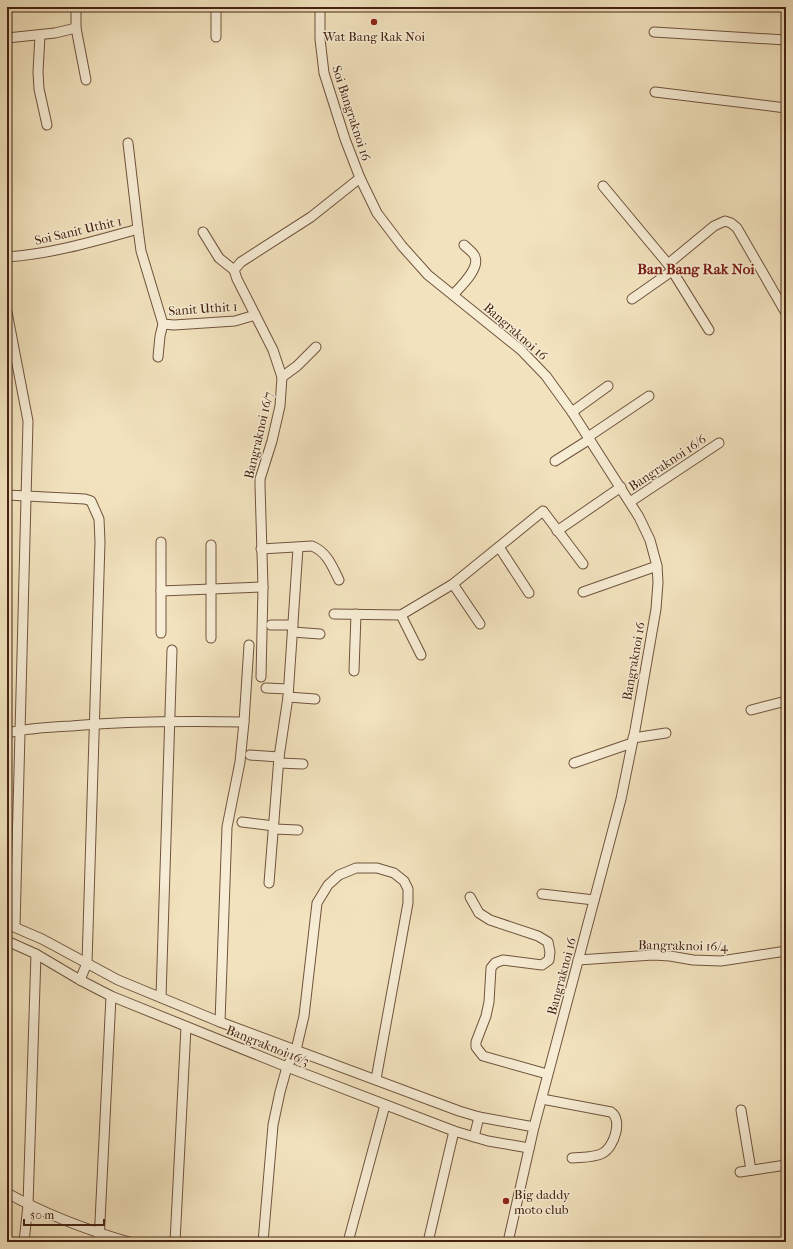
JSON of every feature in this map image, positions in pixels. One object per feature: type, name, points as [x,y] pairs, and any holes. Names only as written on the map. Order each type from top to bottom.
[{"type":"street","points":[[76,7],[76,28],[86,80]]},
{"type":"street","points":[[216,7],[216,37]]},
{"type":"street","name":"Soi Bangraknoi 16","points":[[320,7],[320,39],[324,73],[345,139],[360,178]]},
{"type":"street","points":[[7,38],[55,33],[76,28]]},
{"type":"street","points":[[654,32],[786,40]]},
{"type":"street","points":[[40,35],[38,72],[39,89],[47,125]]},
{"type":"street","points":[[655,92],[786,108]]},
{"type":"street","points":[[128,143],[138,229]]},
{"type":"street","points":[[203,232],[220,258],[234,270],[240,262],[311,217],[360,178]]},
{"type":"street","name":"Bangraknoi 16","points":[[360,178],[377,213],[402,246],[428,275],[521,350],[537,366],[572,412],[640,516],[650,540],[657,566],[658,582],[656,609],[633,741],[621,799],[547,1074],[508,1242]]},
{"type":"street","points":[[603,186],[670,268],[709,330]]},
{"type":"street","points":[[632,299],[670,268],[714,226],[725,221],[731,223],[737,228],[786,313]]},
{"type":"street","name":"Soi Sanit Uthit 1","points":[[7,257],[58,250],[102,240],[138,229],[141,251],[153,291]]},
{"type":"street","points":[[453,295],[469,276],[476,264],[475,256],[464,245]]},
{"type":"street","name":"Bangraknoi 16/7","points":[[234,270],[273,350],[282,377],[280,406],[272,441],[260,479],[259,503],[263,587],[261,677]]},
{"type":"street","name":"Sanit Uthit 1","points":[[153,291],[163,324],[174,325],[235,320],[255,315]]},
{"type":"street","points":[[7,312],[12,360],[28,421],[21,730],[11,925],[42,939],[118,980],[220,1022],[459,1111],[479,1117],[534,1127]]},
{"type":"street","points":[[158,357],[163,324]]},
{"type":"street","points":[[282,377],[297,366],[316,347]]},
{"type":"street","points":[[572,412],[608,386]]},
{"type":"street","points":[[555,461],[649,396]]},
{"type":"street","name":"Bangraknoi 16/6","points":[[630,502],[719,443]]},
{"type":"street","points":[[557,531],[621,487]]},
{"type":"street","points":[[7,495],[85,499],[91,502],[99,519],[100,542],[87,963],[80,980]]},
{"type":"street","points":[[334,614],[401,615],[453,584],[542,512],[583,564]]},
{"type":"street","points":[[161,542],[161,633]]},
{"type":"street","points":[[211,545],[211,638]]},
{"type":"street","points":[[261,549],[312,546],[319,549],[327,557],[339,580]]},
{"type":"street","points":[[499,547],[529,593]]},
{"type":"street","points":[[269,883],[279,760],[288,693],[298,548]]},
{"type":"street","points":[[583,592],[657,566]]},
{"type":"street","points":[[453,584],[480,624]]},
{"type":"street","points":[[161,591],[263,587]]},
{"type":"street","points":[[354,672],[356,614]]},
{"type":"street","points":[[401,615],[421,655]]},
{"type":"street","points":[[271,625],[320,634]]},
{"type":"street","points":[[220,1022],[227,827],[240,762],[249,645]]},
{"type":"street","points":[[161,997],[172,650]]},
{"type":"street","points":[[266,688],[315,699]]},
{"type":"street","points":[[751,710],[786,701]]},
{"type":"street","points":[[7,733],[21,730],[95,724],[170,721],[244,722]]},
{"type":"street","points":[[574,763],[633,741],[666,733]]},
{"type":"street","points":[[250,755],[303,764]]},
{"type":"street","points":[[242,822],[274,828],[298,830]]},
{"type":"street","points":[[263,1242],[273,1125],[287,1067],[296,1050],[304,1016],[317,903],[328,885],[339,875],[356,868],[377,868],[394,873],[404,881],[408,889],[408,903],[376,1079]]},
{"type":"street","points":[[542,894],[594,900]]},
{"type":"street","points":[[470,897],[479,913],[490,920],[538,936],[548,942],[550,952],[549,960],[542,965],[502,960],[495,963],[491,968],[489,1002],[486,1016],[476,1042],[476,1047],[484,1056],[547,1074]]},
{"type":"street","name":"Bangraknoi 16/3","points":[[7,941],[36,954],[111,996],[186,1027],[454,1131],[488,1141],[529,1148]]},
{"type":"street","name":"Bangraknoi 16/4","points":[[578,960],[653,955],[693,960],[721,961],[786,951]]},
{"type":"street","points":[[24,1242],[28,1205],[36,954]]},
{"type":"street","points":[[100,1238],[111,996]]},
{"type":"street","points":[[175,1242],[186,1027]]},
{"type":"street","points":[[542,1099],[611,1112],[617,1119],[616,1130],[611,1146],[603,1153],[594,1156],[572,1158]]},
{"type":"street","points":[[348,1242],[385,1105]]},
{"type":"street","points":[[742,1110],[751,1170]]},
{"type":"street","points":[[474,1137],[479,1117]]},
{"type":"street","points":[[428,1242],[454,1131]]},
{"type":"street","points":[[740,1172],[786,1165]]},
{"type":"street","points":[[7,1193],[28,1205],[100,1238],[129,1242]]},
{"type":"place","name":"Wat Bang Rak Noi","points":[[374,22]]},
{"type":"place","name":"Big daddy moto club","points":[[506,1201]]},
{"type":"district","name":"Ban Bang Rak Noi","points":[[696,269]]}]
